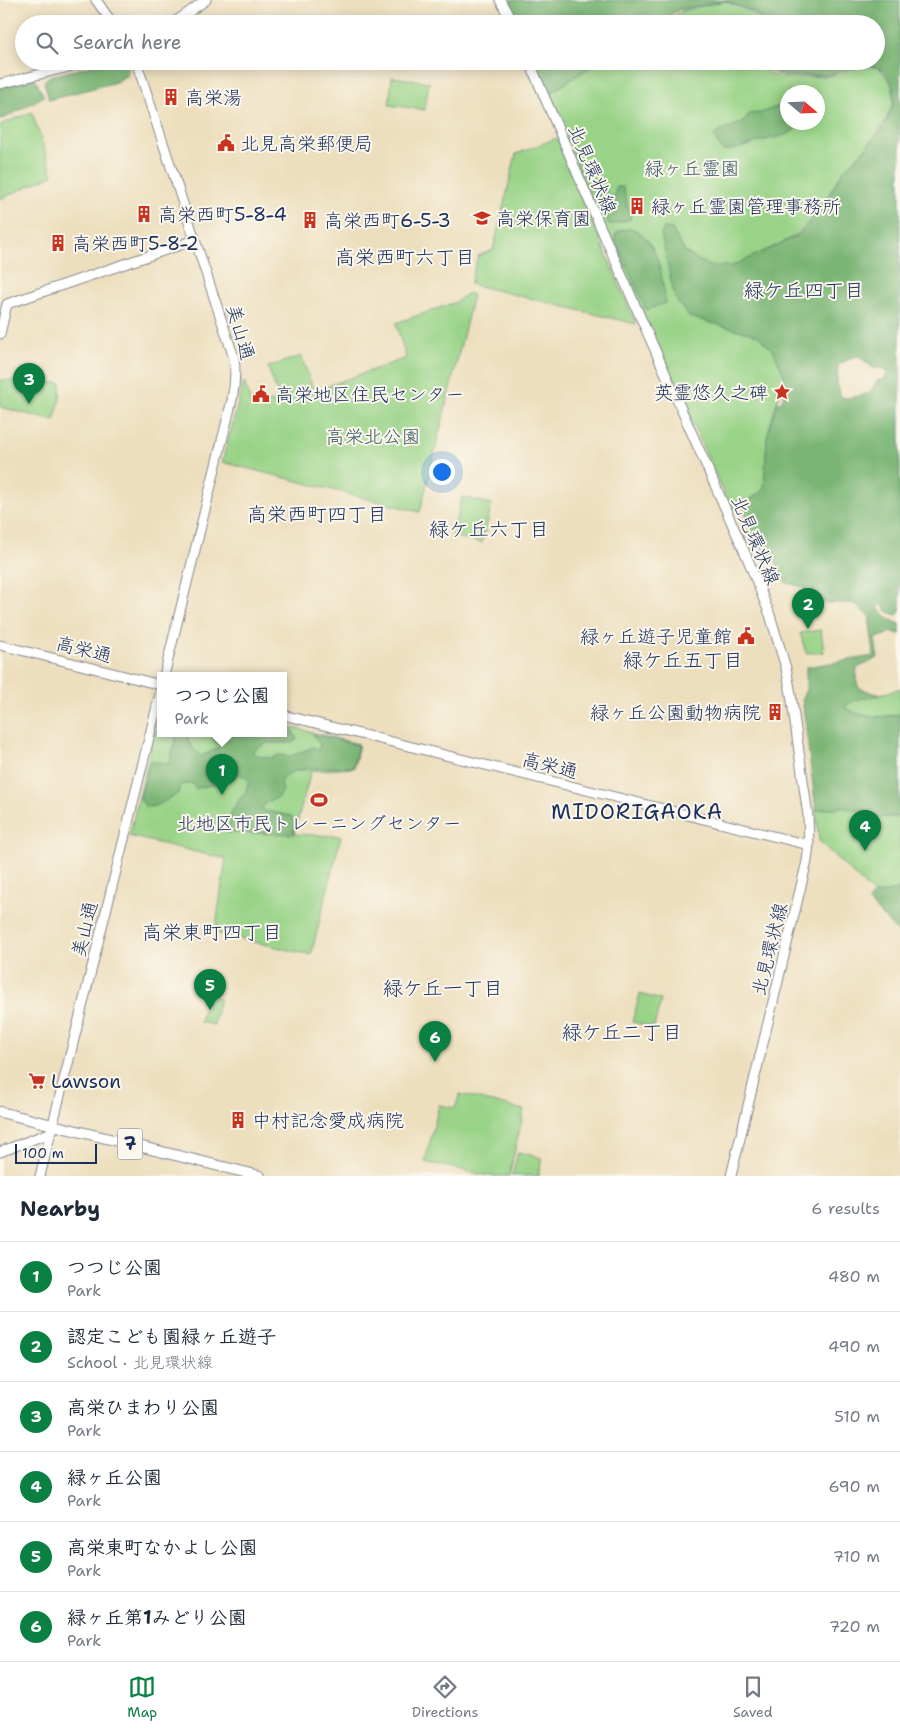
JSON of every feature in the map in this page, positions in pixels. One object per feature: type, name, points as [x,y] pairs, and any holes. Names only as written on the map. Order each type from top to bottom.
[{"type":"main road","name":"7","points":[[0,1112],[53,1129],[234,1176]]},
{"type":"main road","name":"7","points":[[0,1118],[260,1176]]},
{"type":"street","points":[[96,0],[107,15]]},
{"type":"street","points":[[185,15],[206,0]]},
{"type":"street","points":[[500,0],[508,15]]},
{"type":"street","points":[[0,84],[57,70]]},
{"type":"street","name":"美山通","points":[[139,70],[234,358],[236,384],[165,672]]},
{"type":"street","name":"北見環状線","points":[[533,70],[770,615],[784,660],[791,694],[808,816],[809,845],[805,870],[731,1176]]},
{"type":"street","points":[[0,334],[7,304],[195,240]]},
{"type":"street","name":"高栄通","points":[[0,645],[157,684]]},
{"type":"street","name":"美山通","points":[[40,1176],[157,706]]},
{"type":"street","name":"高栄通","points":[[287,716],[809,845]]},
{"type":"street","points":[[0,1152],[53,1129]]},
{"type":"green space","points":[[509,0],[900,0],[900,612],[896,615],[887,611],[881,604],[878,608],[889,619],[900,624],[900,634],[892,632],[875,639],[878,658],[857,668],[856,680],[859,688],[881,695],[857,700],[845,707],[865,716],[900,714],[900,817],[880,817],[844,807],[816,810],[802,697],[806,690],[806,667],[874,656],[869,616],[853,603],[793,603],[805,587],[786,583],[771,552],[754,546],[743,506],[764,489],[767,436],[777,402],[782,401],[785,389],[782,385],[784,375],[774,352],[757,335],[689,317],[675,299],[661,234],[664,228],[672,229],[685,252],[709,266],[732,266],[799,235],[821,209],[844,170],[866,149],[885,125],[894,103],[892,82],[883,70],[885,70],[885,15],[757,15],[755,12],[725,1],[678,10],[670,15],[515,15]],"holes":[[[859,356],[873,368],[883,368],[887,372],[885,379],[877,381],[870,393],[849,398],[841,397],[837,382],[838,365]]]},
{"type":"green space","points":[[724,1],[756,15],[676,15],[682,11]]},
{"type":"green space","points":[[75,70],[128,70],[127,75],[116,82],[49,100],[44,81],[50,76]]},
{"type":"green space","points":[[539,70],[585,70],[549,94]]},
{"type":"green space","name":"緑ヶ丘霊園","points":[[584,70],[766,70],[770,74],[781,78],[829,76],[848,70],[881,70],[890,81],[893,90],[893,104],[884,124],[865,149],[843,171],[821,207],[798,234],[717,278],[757,333],[776,351],[785,375],[768,436],[764,489],[732,511],[588,192],[549,95]]},
{"type":"green space","points":[[768,70],[843,70],[829,75],[783,76]]},
{"type":"green space","points":[[392,77],[429,82],[425,110],[389,105]]},
{"type":"green space","points":[[34,78],[44,96],[0,119],[0,87]]},
{"type":"green space","points":[[780,106],[780,130],[794,130],[782,136],[737,149],[723,151],[714,136],[718,132],[743,122],[749,114],[760,113]]},
{"type":"green space","points":[[32,112],[53,175],[0,199],[0,125]]},
{"type":"green space","points":[[557,138],[636,324],[470,284],[478,256],[493,250],[516,154]]},
{"type":"green space","points":[[616,187],[623,187],[631,219],[610,225],[594,192],[605,189],[611,197],[615,195]]},
{"type":"green space","points":[[632,228],[641,234],[654,251],[663,282],[666,303],[646,310],[614,238],[618,231]]},
{"type":"green space","name":"高栄北公園","points":[[468,293],[473,295],[420,512],[222,462],[244,382],[253,408],[279,399],[268,367],[301,356],[314,391],[406,358],[396,323],[456,302]]},
{"type":"green space","points":[[0,380],[61,383],[60,400],[54,421],[0,407]]},
{"type":"green space","points":[[462,497],[492,504],[482,543],[452,536]]},
{"type":"green space","points":[[821,630],[824,652],[806,653],[800,633]]},
{"type":"green space","points":[[900,688],[900,714],[872,716],[851,711],[845,707],[855,700]]},
{"type":"green space","points":[[157,725],[157,737],[287,737],[287,726],[359,744],[354,768],[311,771],[294,834],[341,836],[311,955],[215,933],[226,859],[129,836]]},
{"type":"green space","points":[[287,729],[292,730],[297,739],[292,743],[268,743],[253,750],[253,753],[259,756],[272,758],[278,755],[291,756],[313,747],[318,750],[320,745],[313,734],[358,745],[353,767],[303,770],[286,775],[282,779],[283,791],[277,798],[265,803],[262,810],[291,816],[295,824],[293,834],[228,833],[231,813],[240,798],[245,794],[249,780],[240,774],[220,783],[195,789],[193,783],[181,785],[179,793],[156,806],[146,807],[140,799],[150,761],[169,764],[176,737],[188,737],[192,746],[201,756],[219,748],[213,737],[287,737]]},
{"type":"green space","points":[[844,807],[880,817],[900,817],[900,889],[878,895],[874,894],[819,841],[816,810]]},
{"type":"green space","points":[[900,889],[900,935],[868,901],[874,894]]},
{"type":"green space","points":[[640,994],[661,1000],[654,1027],[632,1022]]},
{"type":"green space","points":[[207,995],[220,998],[214,1025],[200,1022]]},
{"type":"green space","points":[[460,1094],[524,1110],[509,1176],[489,1176],[425,1162],[439,1105],[455,1108]]},
{"type":"green space","points":[[518,1152],[542,1158],[538,1176],[512,1176]]},
{"type":"place","name":"高栄湯","points":[[171,97]]},
{"type":"place","name":"北見高栄郵便局","points":[[226,143]]},
{"type":"place","name":"緑ヶ丘霊園管理事務所","points":[[637,206]]},
{"type":"place","name":"高栄西町5-8-4","points":[[144,214]]},
{"type":"place","name":"高栄保育園","points":[[482,218]]},
{"type":"place","name":"高栄西町6-5-3","points":[[310,220]]},
{"type":"place","name":"高栄西町5-8-2","points":[[58,243]]},
{"type":"place","name":"英霊悠久之碑","points":[[782,392]]},
{"type":"place","name":"高栄地区住民センター","points":[[261,394]]},
{"type":"place","name":"高栄ひまわり公園","points":[[29,404]]},
{"type":"place","name":"認定こども園緑ヶ丘遊子","points":[[808,629]]},
{"type":"place","name":"緑ヶ丘遊子児童館","points":[[746,636]]},
{"type":"place","name":"緑ヶ丘公園動物病院","points":[[775,712]]},
{"type":"place","name":"つつじ公園","points":[[222,795]]},
{"type":"place","name":"北地区市民トレーニングセンター","points":[[319,800]]},
{"type":"place","name":"緑ヶ丘公園","points":[[865,851]]},
{"type":"place","name":"高栄東町なかよし公園","points":[[210,1010]]},
{"type":"place","name":"緑ヶ丘第1みどり公園","points":[[435,1062]]},
{"type":"place","name":"Lawson","points":[[37,1081]]},
{"type":"place","name":"中村記念愛成病院","points":[[238,1120]]},
{"type":"district","name":"高栄西町六丁目","points":[[405,257]]},
{"type":"district","name":"緑ケ丘四丁目","points":[[804,290]]},
{"type":"district","name":"高栄西町四丁目","points":[[317,514]]},
{"type":"district","name":"緑ケ丘六丁目","points":[[489,529]]},
{"type":"district","name":"緑ケ丘五丁目","points":[[683,660]]},
{"type":"district","name":"MIDORIGAOKA","points":[[637,812]]},
{"type":"district","name":"高栄東町四丁目","points":[[212,932]]},
{"type":"district","name":"緑ケ丘一丁目","points":[[443,988]]},
{"type":"district","name":"緑ケ丘二丁目","points":[[622,1032]]}]
